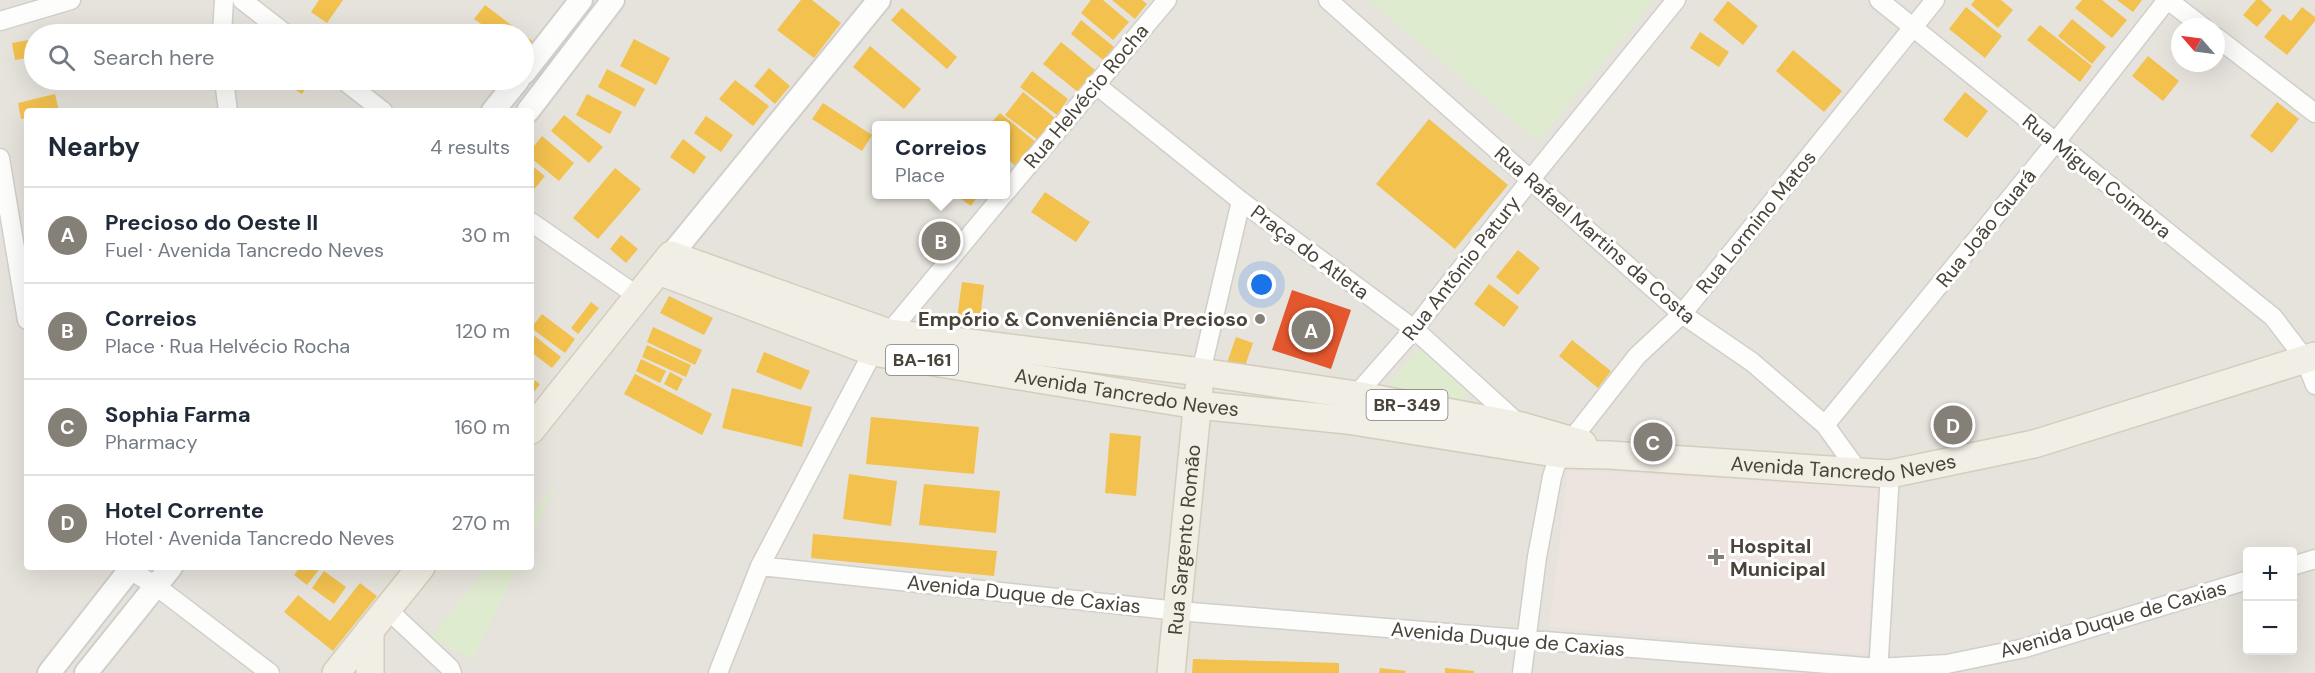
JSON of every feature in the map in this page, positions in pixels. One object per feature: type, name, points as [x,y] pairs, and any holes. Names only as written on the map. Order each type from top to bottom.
[{"type":"main road","points":[[534,426],[665,263]]},
{"type":"main road","name":"Avenida Tancredo Neves","points":[[665,263],[881,343],[1197,405],[1347,420],[1566,447],[1609,455],[1890,474],[2034,444],[2310,358]]},
{"type":"main road","name":"Avenida Tancredo Neves","points":[[881,343],[1201,372],[1356,395],[1521,426],[1566,447]]},
{"type":"main road","name":"Rua Sargento Romão","points":[[1171,673],[1201,372]]},
{"type":"main road","points":[[336,673],[419,570]]},
{"type":"main road","points":[[370,630],[370,673]]},
{"type":"street","points":[[10,13],[71,0]]},
{"type":"street","points":[[223,24],[224,0]]},
{"type":"street","points":[[243,0],[273,24]]},
{"type":"street","points":[[534,60],[581,0]]},
{"type":"street","points":[[530,108],[613,0]]},
{"type":"street","points":[[665,263],[879,0]]},
{"type":"street","name":"Rua Helvécio Rocha","points":[[1010,188],[1167,0]]},
{"type":"street","name":"Rua Rafael Martins da Costa","points":[[1328,0],[1682,314],[1752,362],[1825,425],[1859,472]]},
{"type":"street","name":"Rua Antônio Patury","points":[[1356,395],[1414,329],[1531,179],[1676,0]]},
{"type":"street","name":"Rua Miguel Coimbra","points":[[1879,0],[2273,317],[2310,358]]},
{"type":"street","name":"Rua Lormino Matos","points":[[1522,673],[1537,557],[1552,477],[1566,447],[1637,356],[1682,314],[1935,0]]},
{"type":"street","points":[[2168,0],[2191,18]]},
{"type":"street","name":"Rua João Guará","points":[[1825,425],[2055,143],[2168,0]]},
{"type":"street","points":[[2225,44],[2315,113]]},
{"type":"street","name":"Praça do Atleta","points":[[1095,84],[1241,201],[1414,329],[1521,426]]},
{"type":"street","points":[[225,90],[228,108]]},
{"type":"street","points":[[357,90],[380,108]]},
{"type":"street","points":[[495,108],[510,90]]},
{"type":"street","points":[[0,158],[24,302]]},
{"type":"street","name":"Rua Helvécio Rocha","points":[[718,673],[760,566],[881,343],[1001,199]]},
{"type":"street","points":[[1201,372],[1241,201]]},
{"type":"street","points":[[534,224],[639,297]]},
{"type":"street","points":[[2310,358],[2315,385]]},
{"type":"street","points":[[1347,420],[1356,395]]},
{"type":"street","points":[[1878,671],[1890,474]]},
{"type":"street","points":[[2297,564],[2315,559]]},
{"type":"street","name":"Avenida Duque de Caxias","points":[[760,566],[1178,611],[1878,671],[1947,664],[2025,648],[2243,581]]},
{"type":"street","points":[[49,673],[127,570]]},
{"type":"street","points":[[132,570],[270,673]]},
{"type":"street","points":[[86,673],[169,570]]},
{"type":"street","points":[[387,609],[450,668],[452,673]]},
{"type":"shaded area","points":[[0,0],[2315,0],[2315,673],[0,673]]},
{"type":"shaded area","name":"Hospital Municipal","points":[[1568,470],[1878,487],[1867,654],[1549,627]]},
{"type":"green space","points":[[1368,0],[1654,0],[1538,142]]},
{"type":"green space","points":[[1417,350],[1424,352],[1470,387],[1461,405],[1391,391],[1388,385]]},
{"type":"green space","points":[[557,482],[534,532],[534,511]]},
{"type":"green space","points":[[486,570],[516,570],[473,660],[431,636]]},
{"type":"building: Homes","points":[[319,0],[343,0],[327,23],[311,12]]},
{"type":"building: Homes","points":[[801,0],[812,0],[841,23],[814,58],[777,30]]},
{"type":"building: Homes","points":[[1091,0],[1103,0],[1129,22],[1113,40],[1081,13]]},
{"type":"building: Homes","points":[[1112,0],[1142,0],[1147,4],[1135,19]]},
{"type":"building: Homes","points":[[1975,0],[2001,0],[2013,10],[1998,28],[1971,5]]},
{"type":"building: Homes","points":[[2082,0],[2102,0],[2127,20],[2112,38],[2075,8]]},
{"type":"building: Homes","points":[[2117,0],[2142,0],[2133,12]]},
{"type":"building: Homes","points":[[2256,0],[2261,0],[2272,10],[2257,27],[2243,15]]},
{"type":"building: Homes","points":[[1728,1],[1758,26],[1743,45],[1713,20]]},
{"type":"building: Homes","points":[[485,5],[510,24],[481,24],[474,19]]},
{"type":"building: Homes","points":[[1966,7],[2002,36],[1985,58],[1949,29]]},
{"type":"building: Homes","points":[[2302,7],[2315,17],[2315,21],[2287,55],[2264,37],[2283,14],[2291,21]]},
{"type":"building: Homes","points":[[902,8],[957,57],[947,69],[891,20]]},
{"type":"building: Homes","points":[[2072,19],[2106,47],[2092,64],[2058,36]]},
{"type":"building: Homes","points":[[1081,20],[1114,47],[1103,60],[1071,34]]},
{"type":"building: Homes","points":[[2040,25],[2092,66],[2080,82],[2027,40]]},
{"type":"building: Homes","points":[[1700,32],[1729,52],[1719,67],[1690,48]]},
{"type":"building: Homes","points":[[634,39],[670,58],[656,85],[620,66]]},
{"type":"building: Homes","points":[[24,41],[24,59],[15,60],[12,43]]},
{"type":"building: Homes","points":[[1061,42],[1095,70],[1078,92],[1043,64]]},
{"type":"building: Homes","points":[[870,46],[921,89],[904,109],[853,67]]},
{"type":"building: Homes","points":[[1793,50],[1842,91],[1824,112],[1776,71]]},
{"type":"building: Homes","points":[[2148,56],[2179,81],[2163,101],[2132,76]]},
{"type":"building: Homes","points":[[769,68],[790,86],[775,104],[754,86]]},
{"type":"building: Homes","points":[[607,69],[645,89],[635,107],[598,87]]},
{"type":"building: Homes","points":[[1032,71],[1068,99],[1057,115],[1020,87]]},
{"type":"building: Homes","points":[[735,80],[769,106],[753,126],[719,99]]},
{"type":"building: Homes","points":[[1023,92],[1055,118],[1038,140],[1005,115]]},
{"type":"building: Homes","points":[[1965,92],[1988,111],[1967,138],[1943,120]]},
{"type":"building: Homes","points":[[55,94],[58,108],[24,108],[24,118],[21,119],[18,103]]},
{"type":"building: Homes","points":[[587,94],[622,112],[610,134],[576,115]]},
{"type":"building: Homes","points":[[2277,102],[2299,119],[2272,153],[2250,136]]},
{"type":"building: Homes","points":[[823,103],[872,135],[862,151],[812,119]]},
{"type":"building: Homes","points":[[1000,113],[1010,121],[993,121]]},
{"type":"building: Homes","points":[[564,115],[603,147],[589,163],[551,131]]},
{"type":"building: Homes","points":[[706,116],[733,135],[721,152],[694,133]]},
{"type":"building: Homes","points":[[1429,119],[1508,185],[1455,249],[1376,184]]},
{"type":"building: Homes","points":[[1010,121],[1037,143],[1017,167],[1010,161]]},
{"type":"building: Homes","points":[[542,136],[574,163],[559,181],[534,160],[534,146]]},
{"type":"building: Homes","points":[[683,139],[706,157],[694,174],[670,157]]},
{"type":"building: Homes","points":[[534,167],[545,176],[534,189]]},
{"type":"building: Homes","points":[[615,168],[641,189],[598,239],[573,218]]},
{"type":"building: Homes","points":[[1045,192],[1090,222],[1076,242],[1031,212]]},
{"type":"building: Homes","points":[[961,199],[976,199],[971,206]]},
{"type":"building: Homes","points":[[621,235],[638,249],[626,263],[610,249]]},
{"type":"building: Homes","points":[[1518,250],[1540,268],[1518,295],[1496,277]]},
{"type":"building: Homes","points":[[962,282],[984,285],[980,320],[957,318]]},
{"type":"building: Homes","points":[[1489,284],[1519,307],[1504,327],[1474,304]]},
{"type":"building: Homes","points":[[669,296],[713,318],[704,335],[660,313]]},
{"type":"building: Homes","points":[[591,302],[599,308],[578,334],[571,328]]},
{"type":"building: Homes","points":[[542,314],[575,339],[565,353],[534,330],[534,324]]},
{"type":"building: Homes","points":[[653,327],[702,350],[695,365],[647,342]]},
{"type":"building: Homes","points":[[534,335],[561,357],[552,368],[534,354]]},
{"type":"building: Homes","points":[[1236,337],[1253,343],[1244,369],[1227,363]]},
{"type":"building: Homes","points":[[1572,340],[1611,371],[1598,388],[1559,356]]},
{"type":"building: Homes","points":[[647,345],[691,365],[686,377],[642,357]]},
{"type":"building: Homes","points":[[764,352],[810,371],[801,390],[756,372]]},
{"type":"building: Homes","points":[[641,359],[666,371],[660,383],[636,371]]},
{"type":"building: Homes","points":[[670,372],[683,379],[677,391],[664,384]]},
{"type":"building: Homes","points":[[635,374],[712,414],[702,435],[624,394]]},
{"type":"building: Homes","points":[[534,380],[540,384],[534,392]]},
{"type":"building: Homes","points":[[732,388],[812,407],[802,447],[722,428]]},
{"type":"building: Homes","points":[[871,417],[979,427],[974,474],[866,464]]},
{"type":"building: Homes","points":[[1110,433],[1141,436],[1136,496],[1105,493]]},
{"type":"building: Homes","points":[[849,474],[897,481],[891,526],[843,519]]},
{"type":"building: Homes","points":[[924,484],[1000,491],[996,533],[919,525]]},
{"type":"building: Homes","points":[[813,534],[997,551],[994,576],[811,558]]},
{"type":"building: Homes","points":[[298,570],[319,570],[307,585],[294,575]]},
{"type":"building: Homes","points":[[324,571],[346,587],[334,604],[312,588]]},
{"type":"building: Homes","points":[[360,583],[377,596],[333,651],[284,612],[298,595],[330,621]]},
{"type":"building: Homes","points":[[1193,659],[1339,663],[1339,673],[1192,673]]},
{"type":"building: Homes","points":[[1380,668],[1406,671],[1405,673],[1379,673]]},
{"type":"building: Homes","points":[[1445,668],[1474,671],[1474,673],[1445,673]]},
{"type":"building: Shops","points":[[1292,290],[1351,310],[1331,369],[1272,350]]},
{"type":"building: Public","points":[[935,222],[961,241],[942,262],[921,242]]},
{"type":"place","name":"Correios","points":[[941,241]]},
{"type":"place","name":"Empório & Conveniência Precioso","points":[[1260,319]]},
{"type":"place","name":"Precioso do Oeste II","points":[[1311,330]]},
{"type":"place","name":"Hotel Corrente","points":[[1953,425]]},
{"type":"place","name":"Sophia Farma","points":[[1653,442]]},
{"type":"place","name":"Hospital Municipal","points":[[1716,557]]}]
